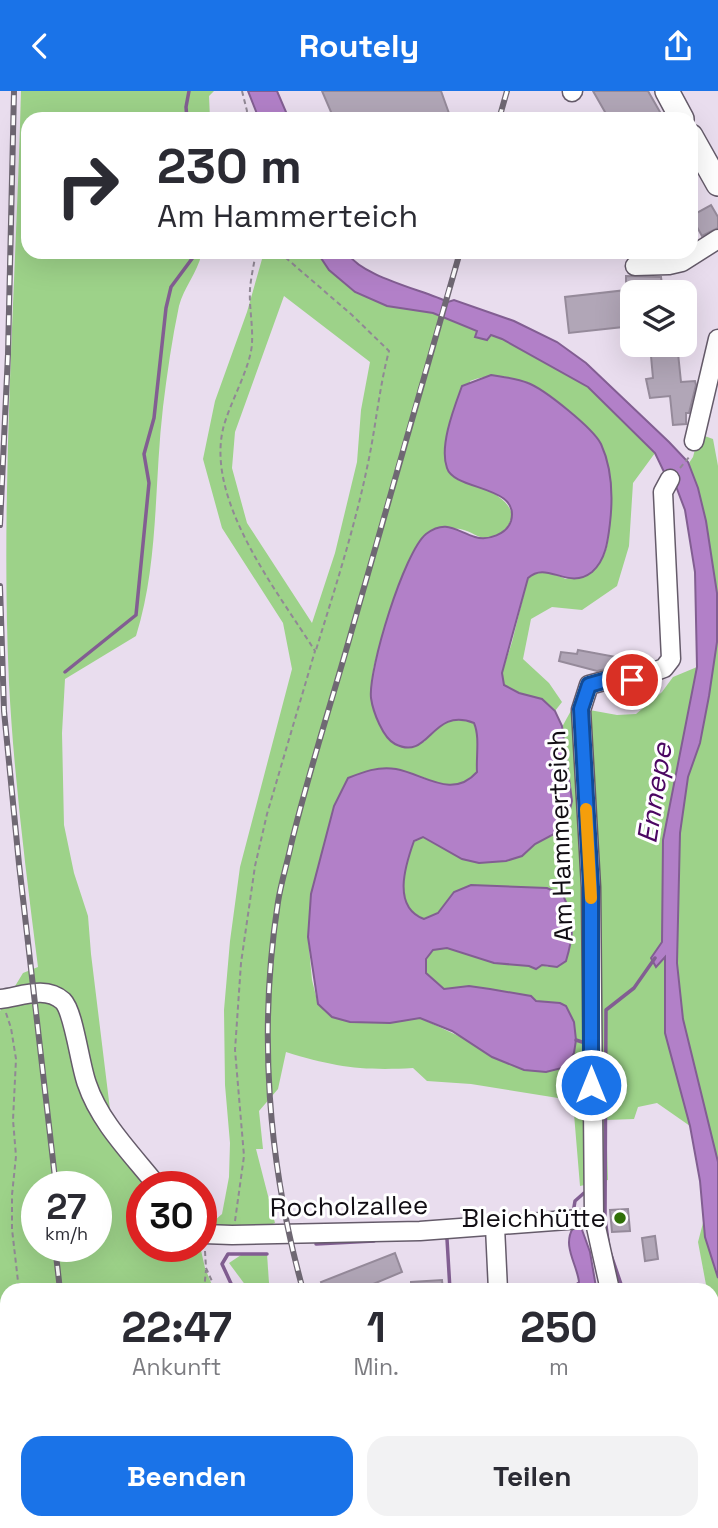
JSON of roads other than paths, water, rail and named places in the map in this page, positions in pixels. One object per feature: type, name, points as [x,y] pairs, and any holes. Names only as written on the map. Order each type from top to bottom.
[{"type":"main road","points":[[667,91],[678,112]]},
{"type":"main road","points":[[698,148],[718,184]]},
{"type":"street","points":[[698,252],[718,239]]},
{"type":"street","points":[[635,266],[669,265],[687,259]]},
{"type":"street","points":[[694,441],[718,339]]},
{"type":"street","name":"Am Hammerteich","points":[[594,1218],[591,887],[581,709],[589,685],[614,678],[632,680],[664,668],[671,659],[663,492],[670,479]]},
{"type":"street","points":[[1,999],[41,992],[64,1002],[86,1083],[94,1102],[146,1171]]},
{"type":"street","points":[[594,1218],[608,1283]]},
{"type":"street","name":"Rocholzallee","points":[[217,1233],[420,1231],[594,1218]]},
{"type":"street","points":[[495,1227],[498,1283]]},
{"type":"waterway","points":[[186,112],[189,91]]},
{"type":"waterway","points":[[65,672],[136,615],[149,483],[144,454],[154,418],[166,308],[171,287],[192,259]]},
{"type":"waterway","points":[[621,1283],[609,1249],[605,1218],[606,1010],[634,988],[655,958]]},
{"type":"waterway","points":[[576,1040],[582,1042]]},
{"type":"waterway","points":[[573,1213],[575,1201],[584,1193]]},
{"type":"waterway","points":[[444,1236],[447,1239],[450,1283]]},
{"type":"waterway","points":[[316,1244],[374,1241]]},
{"type":"waterway","points":[[231,1283],[222,1264],[228,1254],[267,1254]]},
{"type":"railway","points":[[0,525],[8,354],[14,91]]},
{"type":"railway","points":[[501,112],[507,91]]},
{"type":"railway","points":[[301,1283],[282,1194],[270,1097],[269,999],[278,902],[305,792],[458,259]]},
{"type":"railway","points":[[0,586],[4,711],[54,1171]]},
{"type":"railway","points":[[57,1262],[59,1283]]},
{"type":"place","name":"Bleichhütte","points":[[620,1218]]},
{"type":"water label","name":"Ennepe","points":[[654,793]]}]
